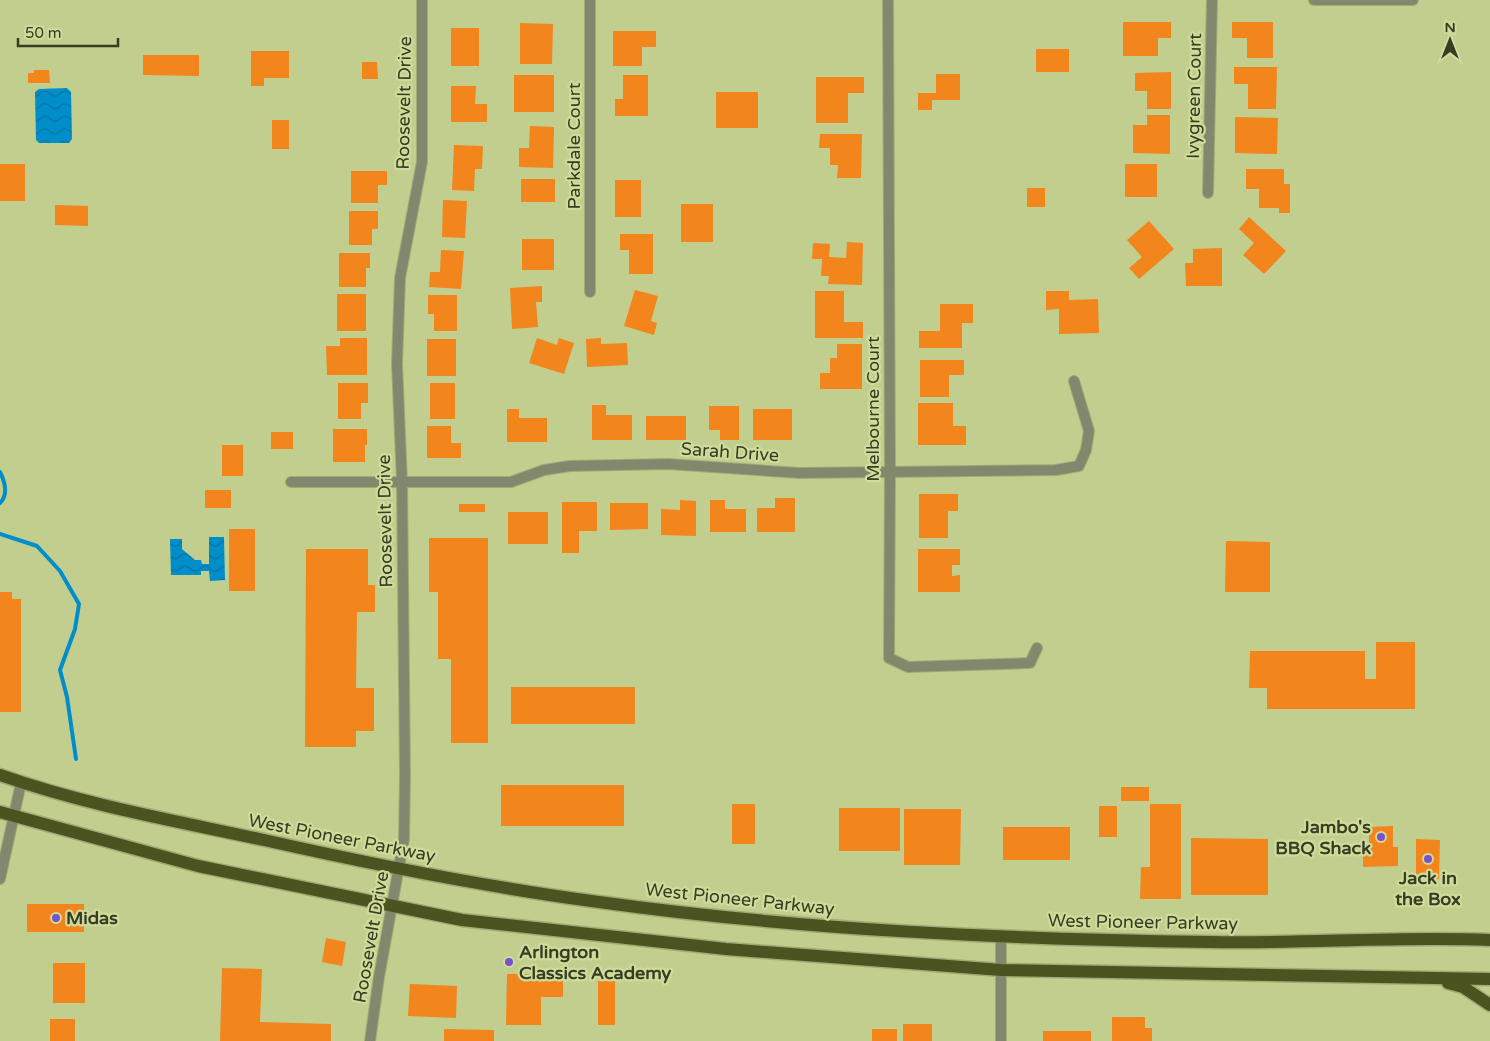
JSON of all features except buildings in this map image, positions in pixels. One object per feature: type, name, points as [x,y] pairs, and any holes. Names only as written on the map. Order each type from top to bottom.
[{"type":"main road","name":"West Pioneer Parkway","points":[[0,775],[21,783],[112,807],[289,846],[400,868],[603,903],[775,922],[949,935],[1214,942],[1490,940]]},
{"type":"main road","points":[[0,812],[198,866],[462,920],[631,939],[736,950],[1001,970],[1490,979]]},
{"type":"main road","points":[[1426,977],[1463,987],[1490,1005]]},
{"type":"street","name":"Roosevelt Drive","points":[[370,1041],[379,977],[404,839],[402,482],[397,364],[400,278],[422,162],[422,0]]},
{"type":"street","name":"Parkdale Court","points":[[590,0],[590,292]]},
{"type":"street","name":"Melbourne Court","points":[[888,0],[890,472],[888,658],[908,667],[1030,663],[1037,648]]},
{"type":"street","name":"Ivygreen Court","points":[[1208,193],[1212,0]]},
{"type":"street","points":[[1314,0],[1413,0]]},
{"type":"street","name":"Sarah Drive","points":[[291,482],[511,482],[544,470],[570,466],[668,464],[799,473],[1056,470],[1079,466],[1086,450],[1089,431],[1074,381]]},
{"type":"street","points":[[0,879],[21,783]]},
{"type":"street","points":[[1001,937],[1001,1041]]},
{"type":"water","points":[[67,88],[71,92],[72,139],[69,143],[39,143],[36,140],[35,92],[39,89]]},
{"type":"water","points":[[209,537],[224,537],[225,580],[210,581],[209,571],[201,571],[201,575],[171,575],[170,539],[182,539],[182,549],[195,560],[201,560],[202,564],[209,564]]},
{"type":"waterway","points":[[0,472],[5,484],[4,496],[0,503]]},
{"type":"waterway","points":[[0,534],[37,546],[60,571],[79,604],[75,629],[60,670],[67,697],[76,759]]},
{"type":"place","name":"Jambo's BBQ Shack","points":[[1381,837]]},
{"type":"place","name":"Jack in the Box","points":[[1428,859]]},
{"type":"place","name":"Midas","points":[[56,918]]},
{"type":"place","name":"Arlington Classics Academy","points":[[509,962]]}]
